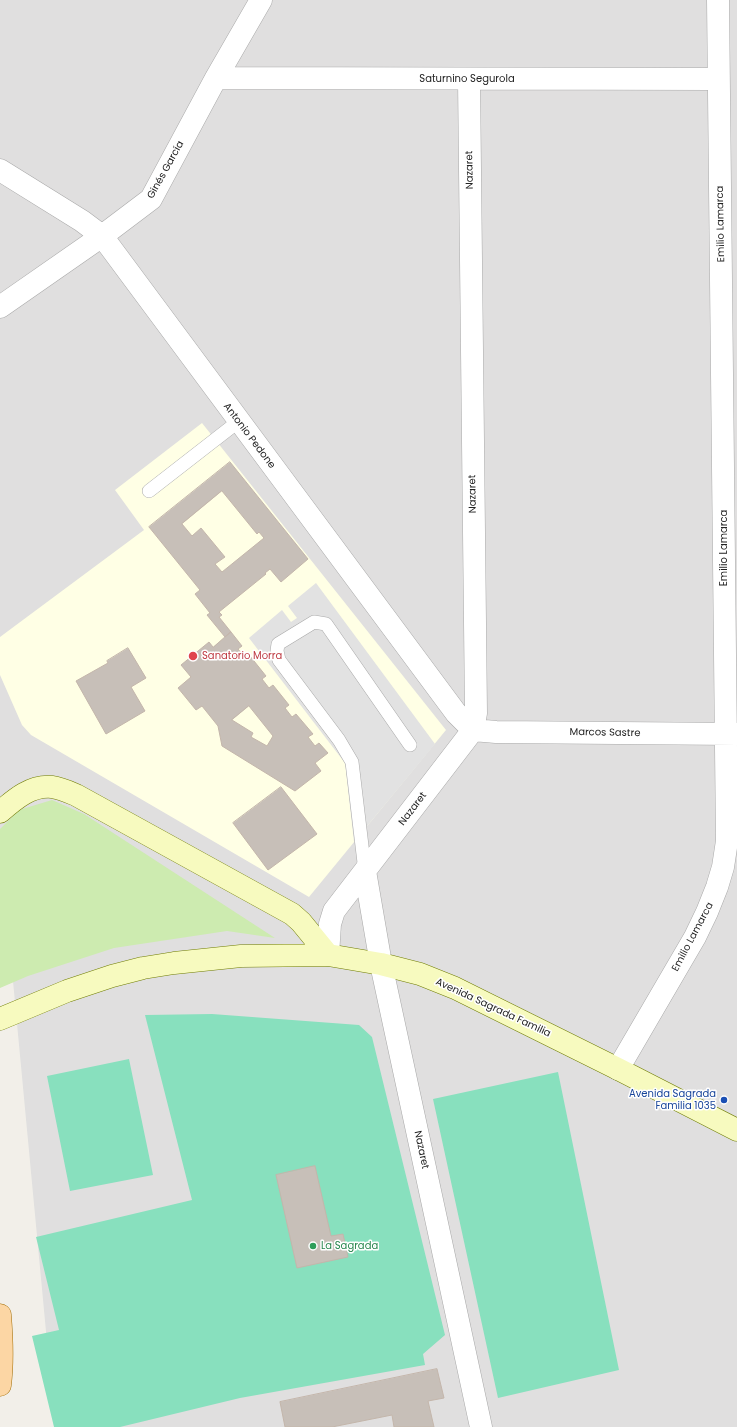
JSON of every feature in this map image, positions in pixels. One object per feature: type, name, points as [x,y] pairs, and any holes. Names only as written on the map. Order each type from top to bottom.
[{"type":"main road","points":[[0,812],[20,795],[34,789],[52,787],[76,794],[292,914],[301,922],[328,955]]},
{"type":"main road","name":"Avenida Sagrada Familia","points":[[0,1019],[67,991],[112,976],[174,962],[241,956],[328,955],[381,964],[420,974],[455,988],[618,1068],[737,1130]]},
{"type":"main road","points":[[0,1316],[2,1334],[2,1373],[0,1385]]},
{"type":"street","name":"Ginés García","points":[[0,307],[102,236],[151,199],[216,78],[261,0]]},
{"type":"street","name":"Emilio Lamarca","points":[[618,1068],[695,937],[717,887],[732,844],[729,246],[718,79],[718,0]]},
{"type":"street","name":"Saturnino Segurola","points":[[216,78],[718,79]]},
{"type":"street","name":"Nazaret","points":[[328,955],[330,924],[334,911],[473,730],[476,713],[469,79]]},
{"type":"street","name":"Antonio Pedone","points":[[0,170],[82,221],[102,236],[456,713],[473,730]]},
{"type":"street","name":"Marcos Sastre","points":[[473,730],[496,732],[732,734]]},
{"type":"street","name":"Nazaret","points":[[365,871],[381,964],[481,1427]]},
{"type":"lane","points":[[149,491],[239,421]]},
{"type":"lane","points":[[365,871],[352,762],[339,740],[279,660],[277,651],[278,644],[314,622],[326,624],[410,745]]},
{"type":"shaded area","points":[[0,0],[737,0],[737,1427],[55,1427],[0,843]]},
{"type":"shaded area","name":"Sanatorio Morra","points":[[202,423],[446,730],[309,897],[31,735],[22,725],[0,675],[0,637],[144,530],[115,490]]},
{"type":"shaded area","points":[[316,583],[435,744],[354,842],[345,763],[249,638],[282,610],[291,622],[297,618],[288,606]]},
{"type":"green space","points":[[52,800],[84,814],[275,938],[227,931],[114,948],[28,976],[0,988],[0,829],[19,810]]},
{"type":"green space","name":"La Sagrada","points":[[212,1014],[359,1025],[372,1037],[445,1335],[423,1354],[425,1365],[240,1398],[120,1427],[54,1427],[32,1336],[59,1330],[36,1237],[192,1200],[145,1015]]},
{"type":"green space","points":[[129,1059],[153,1175],[70,1191],[47,1076]]},
{"type":"green space","points":[[558,1072],[619,1370],[498,1398],[433,1099]]},
{"type":"building","points":[[230,462],[308,559],[281,582],[270,569],[265,573],[266,574],[219,612],[222,615],[219,617],[231,632],[225,637],[207,615],[210,613],[195,594],[200,590],[149,527]],"holes":[[[222,491],[257,534],[259,532],[264,538],[222,572],[215,564],[225,557],[201,528],[192,536],[182,524]]]},
{"type":"building","points":[[231,632],[242,646],[238,649],[246,659],[250,656],[266,676],[262,679],[269,688],[273,685],[289,705],[285,708],[292,717],[296,714],[313,734],[308,737],[315,746],[319,743],[328,753],[315,763],[321,771],[295,791],[222,746],[218,726],[202,706],[196,710],[178,688],[191,677],[181,665],[209,642],[213,647]],"holes":[[[249,706],[273,736],[267,746],[251,737],[253,733],[232,720]]]},
{"type":"building","points":[[128,648],[146,678],[131,687],[145,711],[106,734],[76,681],[108,663],[107,661]]},
{"type":"building","points":[[281,787],[317,834],[268,870],[233,823]]},
{"type":"building","points":[[315,1166],[331,1236],[343,1234],[348,1257],[297,1268],[276,1175]]},
{"type":"building","points":[[437,1369],[444,1398],[428,1401],[434,1427],[394,1427],[392,1415],[332,1427],[285,1427],[280,1402]]},
{"type":"place","name":"Sanatorio Morra","points":[[193,656]]},
{"type":"place","name":"Avenida Sagrada Familia 1035","points":[[724,1100]]},
{"type":"place","name":"La Sagrada","points":[[313,1246]]}]
